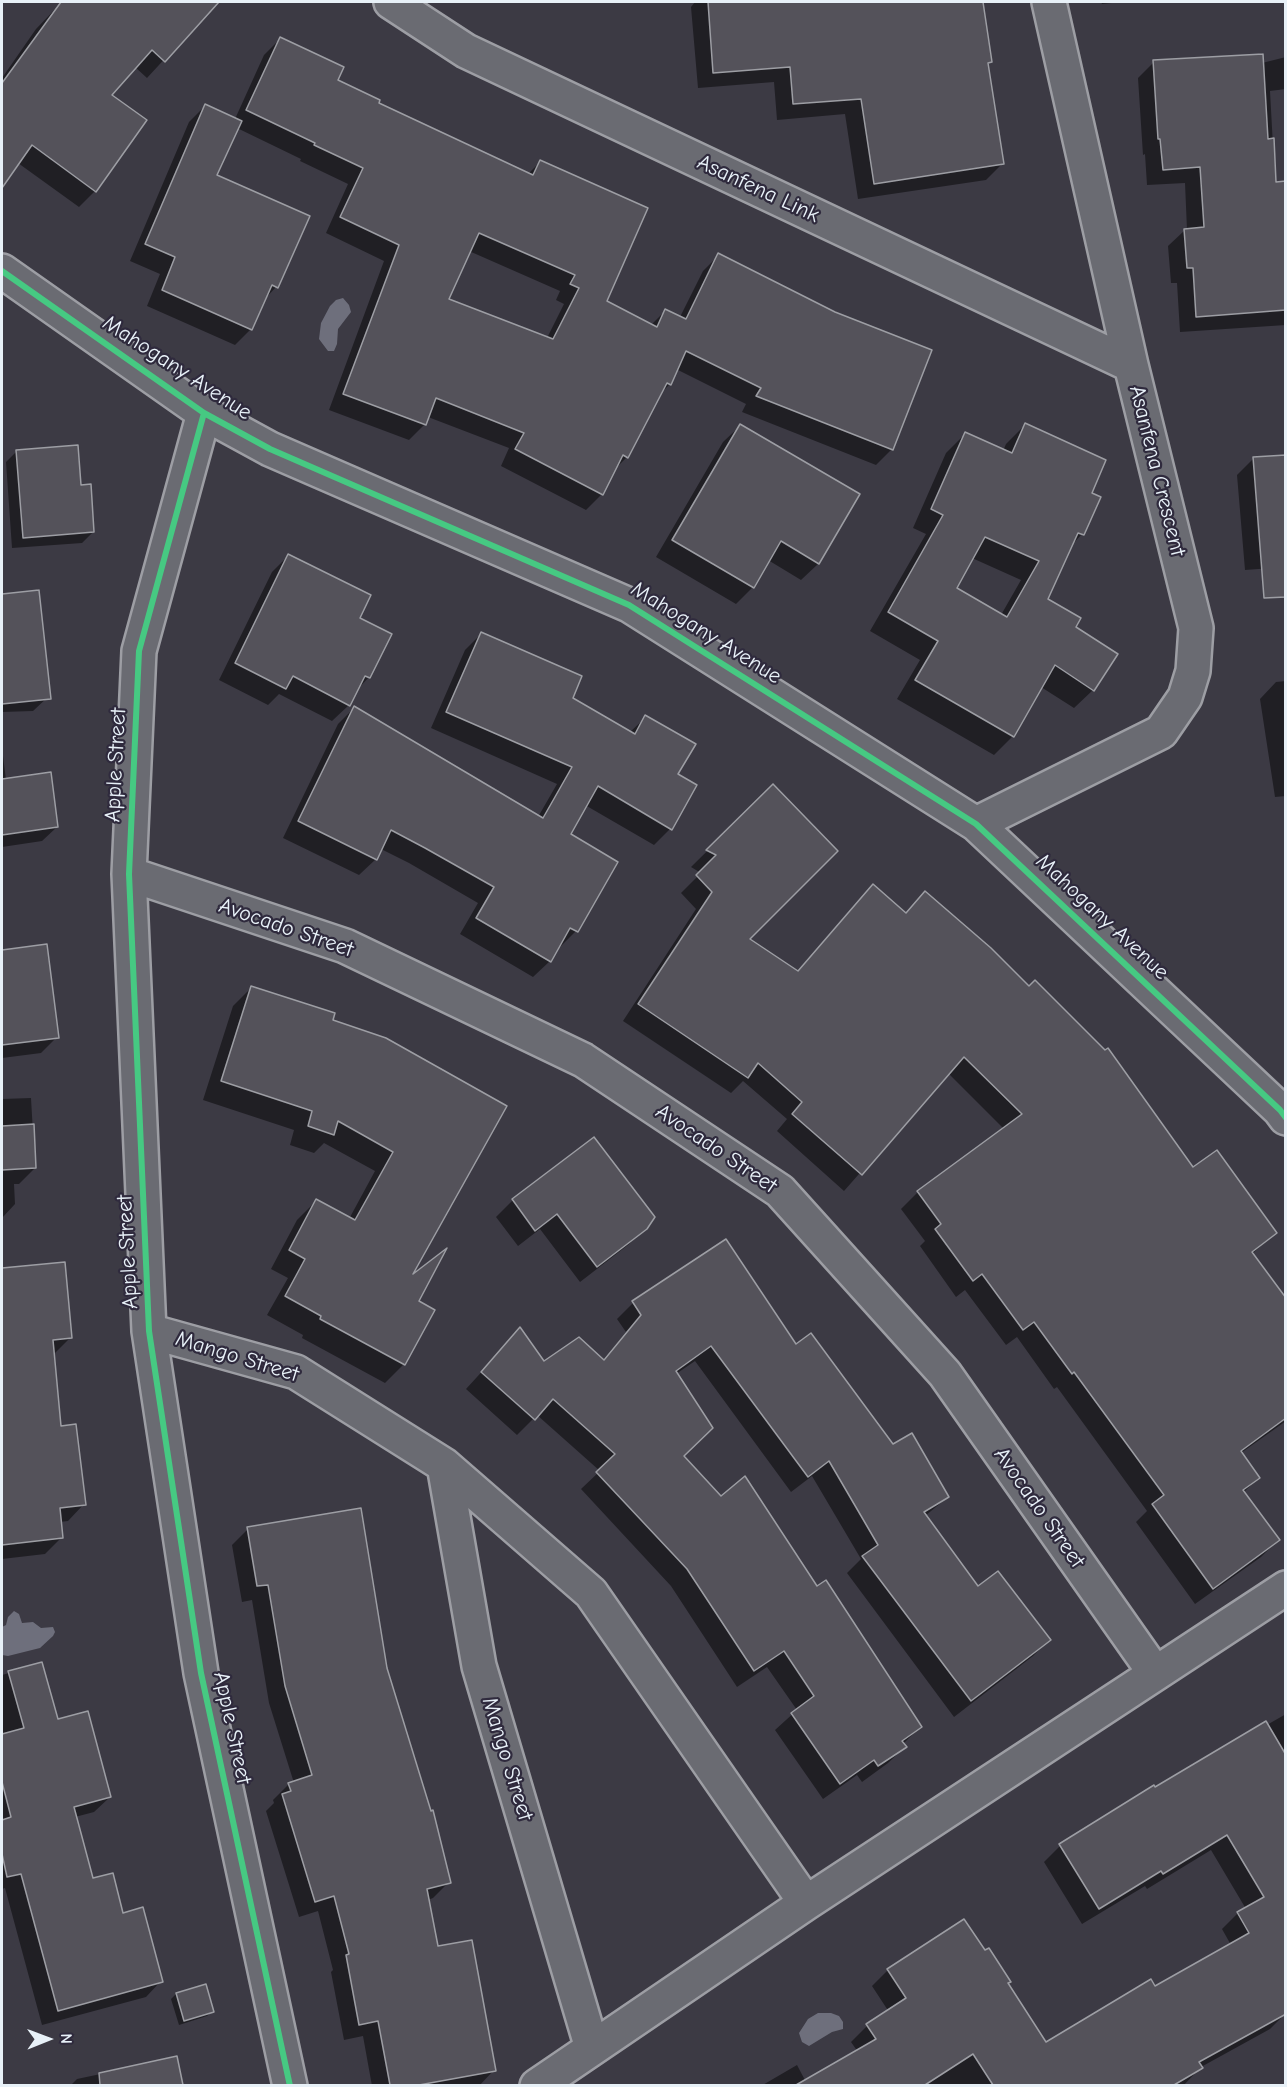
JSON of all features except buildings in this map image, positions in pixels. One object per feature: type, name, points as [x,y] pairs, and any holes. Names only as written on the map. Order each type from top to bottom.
[{"type":"street","name":"Asanfena Link","points":[[391,2],[466,51],[1131,365]]},
{"type":"street","name":"Asanfena Crescent","points":[[976,824],[1161,732],[1185,697],[1193,670],[1196,628],[1131,365],[1049,2]]},
{"type":"street","name":"Mahogany Avenue","points":[[2,271],[204,413],[270,449],[629,604],[976,824],[1284,1112]]},
{"type":"street","name":"Apple Street","points":[[204,413],[139,651],[129,874],[149,1331],[201,1673],[290,2085]]},
{"type":"street","name":"Avocado Street","points":[[129,874],[345,946],[583,1060],[780,1191],[945,1374],[1155,1673]]},
{"type":"street","name":"Mango Street","points":[[149,1331],[296,1372],[444,1465],[591,1593],[806,1903]]},
{"type":"street","name":"Mango Street","points":[[444,1465],[479,1666],[592,2048]]},
{"type":"street","points":[[537,2085],[806,1903],[1286,1588]]},
{"type":"shaded area","points":[[343,298],[351,312],[338,329],[334,351],[328,351],[319,339],[321,323],[330,306],[336,300]]},
{"type":"shaded area","points":[[14,1611],[19,1614],[22,1623],[33,1622],[41,1628],[53,1627],[55,1632],[53,1636],[40,1648],[8,1656],[2,1655],[2,1627],[6,1625],[8,1617]]},
{"type":"shaded area","points":[[818,2013],[831,2013],[839,2016],[843,2022],[843,2029],[832,2032],[809,2046],[802,2042],[799,2033],[808,2019]]},
{"type":"cycle path","points":[[2,271],[204,413],[270,449],[629,605],[976,824],[1286,1118]]},
{"type":"cycle path","points":[[204,413],[139,651],[129,874],[149,1331],[201,1673],[290,2086]]}]
